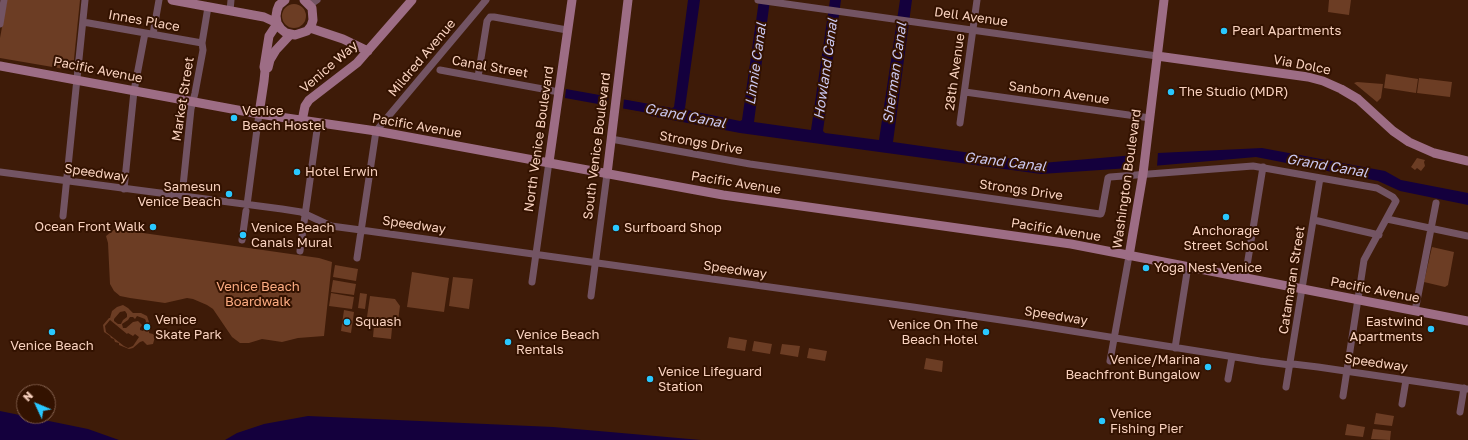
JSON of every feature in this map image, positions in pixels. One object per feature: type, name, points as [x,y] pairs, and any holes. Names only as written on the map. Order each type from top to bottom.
[{"type":"main road","points":[[172,0],[264,17],[277,24],[282,31],[290,35],[300,35],[310,28],[314,17],[311,2]]},
{"type":"main road","points":[[264,17],[285,0]]},
{"type":"main road","name":"Venice Way","points":[[302,121],[305,106],[312,97],[354,66],[412,0]]},
{"type":"main road","name":"North Venice Boulevard","points":[[549,162],[572,0]]},
{"type":"main road","name":"South Venice Boulevard","points":[[607,174],[628,0]]},
{"type":"main road","name":"Washington Boulevard","points":[[1129,256],[1144,171],[1164,0]]},
{"type":"main road","points":[[259,114],[268,36],[277,24],[276,16],[278,7]]},
{"type":"main road","points":[[310,28],[343,39],[368,51]]},
{"type":"main road","points":[[265,71],[276,50],[290,35]]},
{"type":"main road","name":"Via Dolce","points":[[1157,56],[1308,77],[1323,81],[1342,89],[1358,99],[1393,131],[1409,142],[1434,153],[1468,161]]},
{"type":"main road","name":"Pacific Avenue","points":[[0,66],[77,79],[259,114],[376,131],[724,195],[1042,240],[1188,266],[1468,321]]},
{"type":"street","points":[[0,24],[4,0]]},
{"type":"street","points":[[63,216],[85,0]]},
{"type":"street","points":[[124,189],[134,90],[159,0]]},
{"type":"street","points":[[230,11],[231,0]]},
{"type":"street","name":"Mildred Avenue","points":[[376,131],[486,0]]},
{"type":"street","name":"Dell Avenue","points":[[758,0],[1157,56]]},
{"type":"street","name":"28th Avenue","points":[[960,123],[977,0]]},
{"type":"street","name":"Market Street","points":[[182,196],[191,109],[203,50],[202,43],[208,6]]},
{"type":"street","points":[[478,77],[487,21],[490,17],[494,16],[567,30]]},
{"type":"street","name":"Innes Place","points":[[83,22],[202,43]]},
{"type":"street","name":"Canal Street","points":[[440,70],[559,92]]},
{"type":"street","name":"Sanborn Avenue","points":[[965,92],[1150,118]]},
{"type":"street","points":[[242,240],[259,114]]},
{"type":"street","points":[[300,251],[318,123]]},
{"type":"street","points":[[357,258],[376,131]]},
{"type":"street","name":"Strongs Drive","points":[[611,139],[750,164],[1100,214],[1102,211],[1108,178],[1110,177],[1144,171],[1253,166],[1263,167],[1377,188],[1396,199],[1396,203],[1387,219]]},
{"type":"street","name":"North Venice Boulevard","points":[[532,282],[549,162]]},
{"type":"street","points":[[1245,278],[1263,167]]},
{"type":"street","name":"Speedway","points":[[0,172],[182,196],[246,208],[288,210],[306,214],[331,226],[913,307],[1232,357],[1290,365],[1299,364],[1466,389]]},
{"type":"street","name":"South Venice Boulevard","points":[[591,296],[607,174]]},
{"type":"street","name":"Catamaran Street","points":[[1286,387],[1320,178]]},
{"type":"street","points":[[1415,310],[1436,203]]},
{"type":"street","points":[[1343,396],[1364,260],[1387,219],[1468,236]]},
{"type":"street","points":[[1314,220],[1379,234]]},
{"type":"street","name":"Washington Boulevard","points":[[1110,361],[1129,256]]},
{"type":"street","points":[[1175,348],[1188,266]]},
{"type":"street","points":[[1228,379],[1232,357]]},
{"type":"street","points":[[1402,404],[1406,380]]},
{"type":"street","points":[[1460,412],[1466,389]]},
{"type":"green space","points":[[7,0],[80,0],[73,69],[70,70],[0,58],[0,38]]},
{"type":"green space","points":[[1329,0],[1351,0],[1349,15],[1328,12]]},
{"type":"green space","points":[[294,4],[303,7],[306,16],[303,25],[294,28],[285,25],[282,16],[285,7]]},
{"type":"green space","points":[[1386,74],[1418,79],[1416,93],[1384,88]]},
{"type":"green space","points":[[1419,78],[1452,82],[1450,97],[1417,93]]},
{"type":"green space","points":[[1354,83],[1383,84],[1381,98],[1377,102]]},
{"type":"green space","points":[[1417,158],[1425,160],[1425,166],[1421,171],[1417,168],[1415,170],[1411,167]]},
{"type":"green space","name":"Venice Beach Boardwalk","points":[[115,229],[319,258],[332,262],[324,336],[298,338],[282,342],[262,339],[249,343],[240,343],[232,337],[213,309],[193,299],[187,298],[165,303],[120,296],[114,291],[110,284],[108,243],[106,236]]},
{"type":"green space","points":[[1432,247],[1454,252],[1448,285],[1445,287],[1424,282]]},
{"type":"green space","points":[[335,265],[358,269],[356,281],[333,277]]},
{"type":"green space","points":[[412,272],[449,278],[444,312],[407,307]]},
{"type":"green space","points":[[453,277],[473,279],[469,309],[449,306]]},
{"type":"green space","points":[[333,280],[356,284],[354,295],[331,292]]},
{"type":"green space","points":[[331,293],[354,297],[352,309],[329,306]]},
{"type":"green space","points":[[360,293],[367,294],[365,309],[358,308]]},
{"type":"green space","points":[[370,296],[395,299],[400,306],[398,321],[367,317]]},
{"type":"green space","name":"Venice Skate Park","points":[[123,305],[133,313],[141,313],[147,316],[149,322],[149,333],[153,334],[155,337],[153,344],[147,345],[143,341],[129,349],[119,345],[119,343],[115,342],[114,339],[104,332],[103,325],[110,318],[112,311]],"holes":[[[125,311],[127,317],[121,324],[114,321],[120,312]],[[137,316],[145,319],[146,327],[143,331],[140,330],[142,325],[138,321],[133,322],[126,328],[123,328],[122,324],[130,317],[135,319]],[[110,320],[127,334],[128,333],[133,336],[135,334],[139,337],[133,346],[128,348],[106,332],[105,326]]]},
{"type":"green space","name":"Squash","points":[[344,310],[354,312],[351,333],[341,331]]},
{"type":"green space","points":[[374,326],[392,328],[391,339],[373,337]]},
{"type":"green space","points":[[729,337],[747,340],[745,351],[727,348]]},
{"type":"green space","points":[[754,341],[772,344],[770,354],[752,351]]},
{"type":"green space","points":[[782,344],[800,346],[798,357],[780,354]]},
{"type":"green space","points":[[809,348],[827,351],[825,361],[807,358]]},
{"type":"green space","points":[[926,358],[943,361],[942,372],[924,369]]},
{"type":"green space","points":[[1376,413],[1394,416],[1392,426],[1374,424]]},
{"type":"green space","points":[[1347,424],[1365,427],[1363,437],[1345,435]]},
{"type":"green space","points":[[1373,429],[1391,431],[1390,440],[1371,439]]},
{"type":"water","points":[[688,0],[700,0],[685,108],[687,110],[740,121],[742,120],[759,0],[770,0],[754,122],[811,130],[830,0],[841,0],[823,131],[825,133],[879,140],[900,0],[912,0],[893,142],[1042,163],[1158,153],[1262,148],[1385,171],[1401,180],[1468,193],[1468,205],[1400,191],[1378,181],[1256,157],[1041,174],[740,133],[651,116],[648,113],[565,98],[566,89],[672,108],[674,107]]},
{"type":"water","points":[[0,411],[16,414],[16,424],[56,424],[56,422],[88,429],[119,440],[0,440]]},
{"type":"water","points":[[308,416],[553,427],[701,440],[225,440],[237,433],[264,424]]},
{"type":"pier","points":[[609,95],[643,101],[624,99],[623,109],[641,112],[641,114],[607,107]]},
{"type":"pier","points":[[1158,152],[1157,167],[1131,169],[1132,155]]},
{"type":"place","name":"Pearl Apartments","points":[[1224,31]]},
{"type":"place","name":"The Studio (MDR)","points":[[1171,92]]},
{"type":"place","name":"Venice Beach Hostel","points":[[234,118]]},
{"type":"place","name":"Hotel Erwin","points":[[297,172]]},
{"type":"place","name":"Samesun Venice Beach","points":[[229,194]]},
{"type":"place","name":"Anchorage Street School","points":[[1226,217]]},
{"type":"place","name":"Ocean Front Walk","points":[[153,227]]},
{"type":"place","name":"Surfboard Shop","points":[[616,228]]},
{"type":"place","name":"Venice Beach Canals Mural","points":[[243,235]]},
{"type":"place","name":"Yoga Nest Venice","points":[[1146,268]]},
{"type":"place","name":"Squash","points":[[347,322]]},
{"type":"place","name":"Venice Skate Park","points":[[147,327]]},
{"type":"place","name":"Eastwind Apartments","points":[[1431,329]]},
{"type":"place","name":"Venice Beach","points":[[52,332]]},
{"type":"place","name":"Venice On The Beach Hotel","points":[[986,332]]},
{"type":"place","name":"Venice Beach Rentals","points":[[508,342]]},
{"type":"place","name":"Venice/Marina Beachfront Bungalow","points":[[1208,367]]},
{"type":"place","name":"Venice Lifeguard Station","points":[[650,379]]},
{"type":"place","name":"Venice Fishing Pier","points":[[1102,421]]},
{"type":"water label","name":"Linnie Canal","points":[[756,64]]},
{"type":"water label","name":"Howland Canal","points":[[826,69]]},
{"type":"water label","name":"Sherman Canal","points":[[895,73]]},
{"type":"water label","name":"Grand Canal","points":[[685,116]]},
{"type":"water label","name":"Grand Canal","points":[[1005,162]]},
{"type":"water label","name":"Grand Canal","points":[[1327,166]]}]
